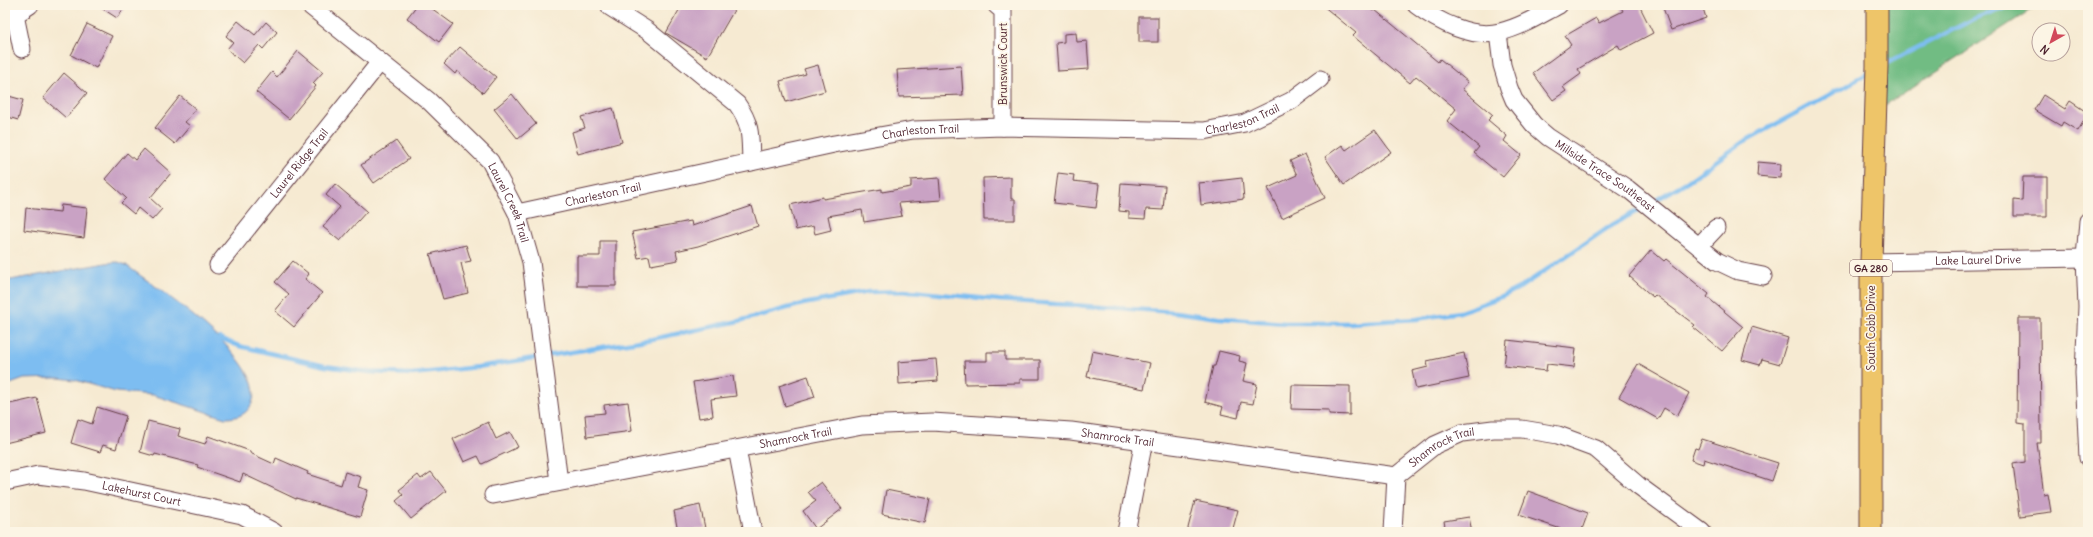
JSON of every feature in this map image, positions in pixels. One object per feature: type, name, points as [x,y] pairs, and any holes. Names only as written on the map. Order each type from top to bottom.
[{"type":"main road","name":"South Cobb Drive","points":[[1871,532],[1871,262],[1877,66],[1877,5]]},
{"type":"street","points":[[22,49],[10,15],[30,5]]},
{"type":"street","name":"Laurel Creek Trail","points":[[309,5],[428,101],[490,162],[516,213],[531,262],[560,482]]},
{"type":"street","name":"Brunswick Court","points":[[996,5],[1003,11],[1003,127]]},
{"type":"street","points":[[1416,5],[1436,19],[1460,29],[1498,33],[1515,28],[1559,5]]},
{"type":"street","points":[[610,7],[648,31],[737,104],[747,118],[751,162]]},
{"type":"street","name":"Millside Trace Southeast","points":[[1498,33],[1502,65],[1509,88],[1514,100],[1534,125],[1548,137],[1628,189],[1728,268],[1750,275],[1764,276]]},
{"type":"street","name":"Laurel Ridge Trail","points":[[218,265],[380,62]]},
{"type":"street","name":"Charleston Trail","points":[[516,213],[834,144],[913,130],[1003,127],[1204,131],[1245,123],[1291,101],[1320,79]]},
{"type":"street","points":[[2088,221],[2085,258],[2087,307],[2084,373],[2088,458]]},
{"type":"street","points":[[1699,246],[1716,228]]},
{"type":"street","name":"Lake Laurel Drive","points":[[1871,262],[2085,258]]},
{"type":"street","name":"Shamrock Trail","points":[[493,495],[862,425],[932,422],[1071,431],[1396,476],[1436,445],[1462,433],[1493,429],[1515,429],[1558,435],[1596,448],[1640,486],[1702,532]]},
{"type":"street","points":[[1126,532],[1142,451],[1140,441]]},
{"type":"street","points":[[737,449],[753,532]]},
{"type":"street","name":"Lakehurst Court","points":[[5,482],[38,475],[84,481],[242,515],[274,532]]},
{"type":"street","points":[[1393,532],[1396,476]]},
{"type":"green space","points":[[1876,5],[2038,5],[1879,109]]},
{"type":"water","points":[[118,262],[126,265],[160,290],[207,327],[228,347],[244,367],[253,386],[252,403],[244,413],[234,417],[225,418],[153,395],[116,392],[75,380],[58,378],[24,379],[5,386],[5,281]]},
{"type":"building","points":[[97,5],[126,5],[117,18]]},
{"type":"building","points":[[417,5],[427,5],[453,24],[439,42],[407,18]]},
{"type":"building","points":[[682,5],[737,5],[707,57],[666,33]]},
{"type":"building","points":[[1322,5],[1366,5],[1374,11],[1375,10],[1438,62],[1440,59],[1468,82],[1462,89],[1493,115],[1488,120],[1507,136],[1504,141],[1521,155],[1503,177],[1474,153],[1479,147],[1447,121],[1456,109],[1416,76],[1410,83],[1353,36],[1356,33]]},
{"type":"building","points":[[1620,5],[1639,5],[1653,33],[1621,50],[1618,45],[1578,69],[1581,74],[1563,87],[1566,91],[1553,100],[1533,73],[1571,45],[1565,36],[1596,18],[1599,23],[1623,11]]},
{"type":"building","points":[[1662,5],[1702,5],[1706,18],[1671,30]]},
{"type":"building","points":[[1139,17],[1158,17],[1158,42],[1139,42]]},
{"type":"building","points":[[238,21],[255,35],[266,22],[277,32],[263,49],[259,45],[243,63],[227,49],[233,42],[226,36]]},
{"type":"building","points":[[87,24],[112,36],[96,68],[71,55]]},
{"type":"building","points":[[1076,33],[1077,42],[1087,41],[1089,69],[1058,71],[1056,43],[1064,42],[1064,34]]},
{"type":"building","points":[[460,47],[496,77],[483,93],[457,71],[455,74],[444,64]]},
{"type":"building","points":[[298,51],[323,72],[313,83],[316,86],[289,119],[256,92],[272,72],[277,77]]},
{"type":"building","points":[[818,65],[825,91],[786,102],[780,81],[806,74],[804,69]]},
{"type":"building","points":[[961,66],[963,95],[899,97],[897,70]]},
{"type":"building","points":[[64,73],[87,93],[66,118],[43,98]]},
{"type":"building","points":[[512,94],[536,124],[518,139],[494,109]]},
{"type":"building","points":[[5,95],[23,100],[18,120],[5,116]]},
{"type":"building","points":[[2043,95],[2065,109],[2070,101],[2088,113],[2078,131],[2063,122],[2061,126],[2034,110]]},
{"type":"building","points":[[180,96],[196,109],[185,122],[190,126],[175,144],[155,128]]},
{"type":"building","points":[[613,108],[622,142],[578,154],[572,132],[585,128],[581,117]]},
{"type":"building","points":[[1375,130],[1391,152],[1344,185],[1325,157],[1342,145],[1346,150]]},
{"type":"building","points":[[396,141],[409,159],[374,183],[361,165]]},
{"type":"building","points":[[144,149],[171,173],[150,198],[162,209],[152,220],[138,208],[134,214],[121,203],[126,198],[105,179],[127,153],[135,160]]},
{"type":"building","points":[[1305,154],[1325,198],[1282,218],[1268,188],[1297,175],[1290,161]]},
{"type":"building","points":[[1758,162],[1781,164],[1780,178],[1757,176]]},
{"type":"building","points":[[1058,173],[1074,175],[1073,181],[1099,184],[1096,208],[1054,203]]},
{"type":"building","points":[[1011,177],[1011,199],[1015,199],[1015,220],[984,220],[983,178]]},
{"type":"building","points":[[2023,177],[2047,177],[2047,217],[2014,217],[2014,200],[2022,201]]},
{"type":"building","points":[[939,178],[941,200],[899,203],[902,216],[864,222],[862,210],[828,216],[831,230],[815,234],[813,226],[796,230],[790,205],[823,197],[823,199],[882,189],[882,192],[911,187],[911,180]]},
{"type":"building","points":[[1242,178],[1244,199],[1201,205],[1199,183]]},
{"type":"building","points":[[1121,183],[1165,186],[1163,210],[1146,209],[1145,219],[1129,218],[1129,212],[1119,211]]},
{"type":"building","points":[[335,184],[367,211],[340,241],[323,227],[340,207],[326,195]]},
{"type":"building","points":[[61,205],[87,208],[84,238],[24,230],[26,208],[60,212]]},
{"type":"building","points":[[752,206],[758,226],[698,246],[676,251],[678,260],[651,265],[649,256],[638,258],[632,232],[691,221],[692,226]]},
{"type":"building","points":[[600,241],[616,241],[616,286],[577,286],[577,256],[600,256]]},
{"type":"building","points":[[466,245],[471,261],[461,263],[468,293],[443,299],[430,254]]},
{"type":"building","points":[[1651,250],[1664,261],[1666,259],[1709,294],[1707,297],[1743,327],[1722,351],[1693,327],[1695,325],[1655,295],[1653,297],[1629,276]]},
{"type":"building","points":[[293,261],[309,274],[305,279],[322,293],[294,327],[275,311],[289,294],[275,282]]},
{"type":"building","points":[[2018,318],[2040,318],[2041,443],[2037,443],[2044,495],[2048,494],[2051,512],[2020,516],[2013,464],[2025,462],[2025,424],[2017,423]]},
{"type":"building","points":[[1752,327],[1788,338],[1780,364],[1762,359],[1760,365],[1742,360]]},
{"type":"building","points":[[1507,340],[1576,348],[1574,367],[1547,364],[1546,371],[1504,366]]},
{"type":"building","points":[[1092,351],[1150,363],[1144,389],[1087,377]]},
{"type":"building","points":[[1219,351],[1240,356],[1239,361],[1247,363],[1243,381],[1257,384],[1253,404],[1241,402],[1238,418],[1221,414],[1223,407],[1205,402],[1213,366],[1215,366]]},
{"type":"building","points":[[987,352],[1005,352],[1005,360],[1040,360],[1040,379],[1020,379],[1020,383],[965,384],[964,361],[987,361]]},
{"type":"building","points":[[1464,353],[1469,378],[1416,389],[1412,371],[1428,367],[1427,361]]},
{"type":"building","points":[[936,359],[938,381],[899,384],[898,362]]},
{"type":"building","points":[[1638,364],[1689,393],[1677,416],[1664,408],[1658,419],[1619,397]]},
{"type":"building","points":[[733,376],[736,396],[711,399],[713,416],[699,418],[693,382]]},
{"type":"building","points":[[808,376],[815,397],[785,406],[779,386]]},
{"type":"building","points":[[1292,385],[1350,386],[1350,415],[1329,414],[1329,410],[1291,409]]},
{"type":"building","points":[[37,398],[46,433],[5,443],[5,405]]},
{"type":"building","points":[[628,402],[632,431],[587,437],[585,415],[605,413],[604,405]]},
{"type":"building","points":[[97,407],[126,416],[116,449],[103,445],[100,452],[71,443],[78,419],[92,424]]},
{"type":"building","points":[[148,421],[180,429],[178,436],[205,444],[208,436],[250,451],[250,453],[274,464],[276,458],[308,472],[307,474],[341,485],[345,472],[361,477],[358,487],[368,490],[360,517],[296,499],[243,474],[240,482],[197,467],[198,465],[155,454],[154,456],[140,452]]},
{"type":"building","points":[[488,422],[496,439],[510,432],[518,447],[482,464],[478,456],[464,462],[453,439]]},
{"type":"building","points":[[1702,439],[1778,463],[1772,481],[1704,459],[1703,464],[1691,460],[1695,448],[1698,449]]},
{"type":"building","points":[[431,472],[446,491],[411,519],[396,501],[403,495],[399,490],[418,475],[421,479]]},
{"type":"building","points":[[821,482],[842,509],[816,529],[803,511],[816,501],[808,492]]},
{"type":"building","points":[[886,490],[930,499],[925,523],[882,514]]},
{"type":"building","points":[[1528,491],[1588,513],[1581,532],[1570,532],[1519,515]]},
{"type":"building","points":[[1195,501],[1238,510],[1232,532],[1187,532]]},
{"type":"building","points":[[700,505],[705,528],[678,532],[674,511]]},
{"type":"building","points":[[1469,517],[1472,532],[1446,532],[1444,521]]},
{"type":"waterway","points":[[1883,65],[1976,18],[2011,5]]},
{"type":"waterway","points":[[1651,203],[1688,181],[1743,142],[1871,72]]},
{"type":"waterway","points":[[220,338],[239,346],[325,366],[369,372],[412,374],[478,367],[652,339],[739,321],[803,304],[868,292],[911,291],[999,300],[1175,312],[1219,318],[1285,323],[1351,323],[1417,319],[1460,312],[1501,297],[1521,287],[1612,225],[1644,207]]}]
